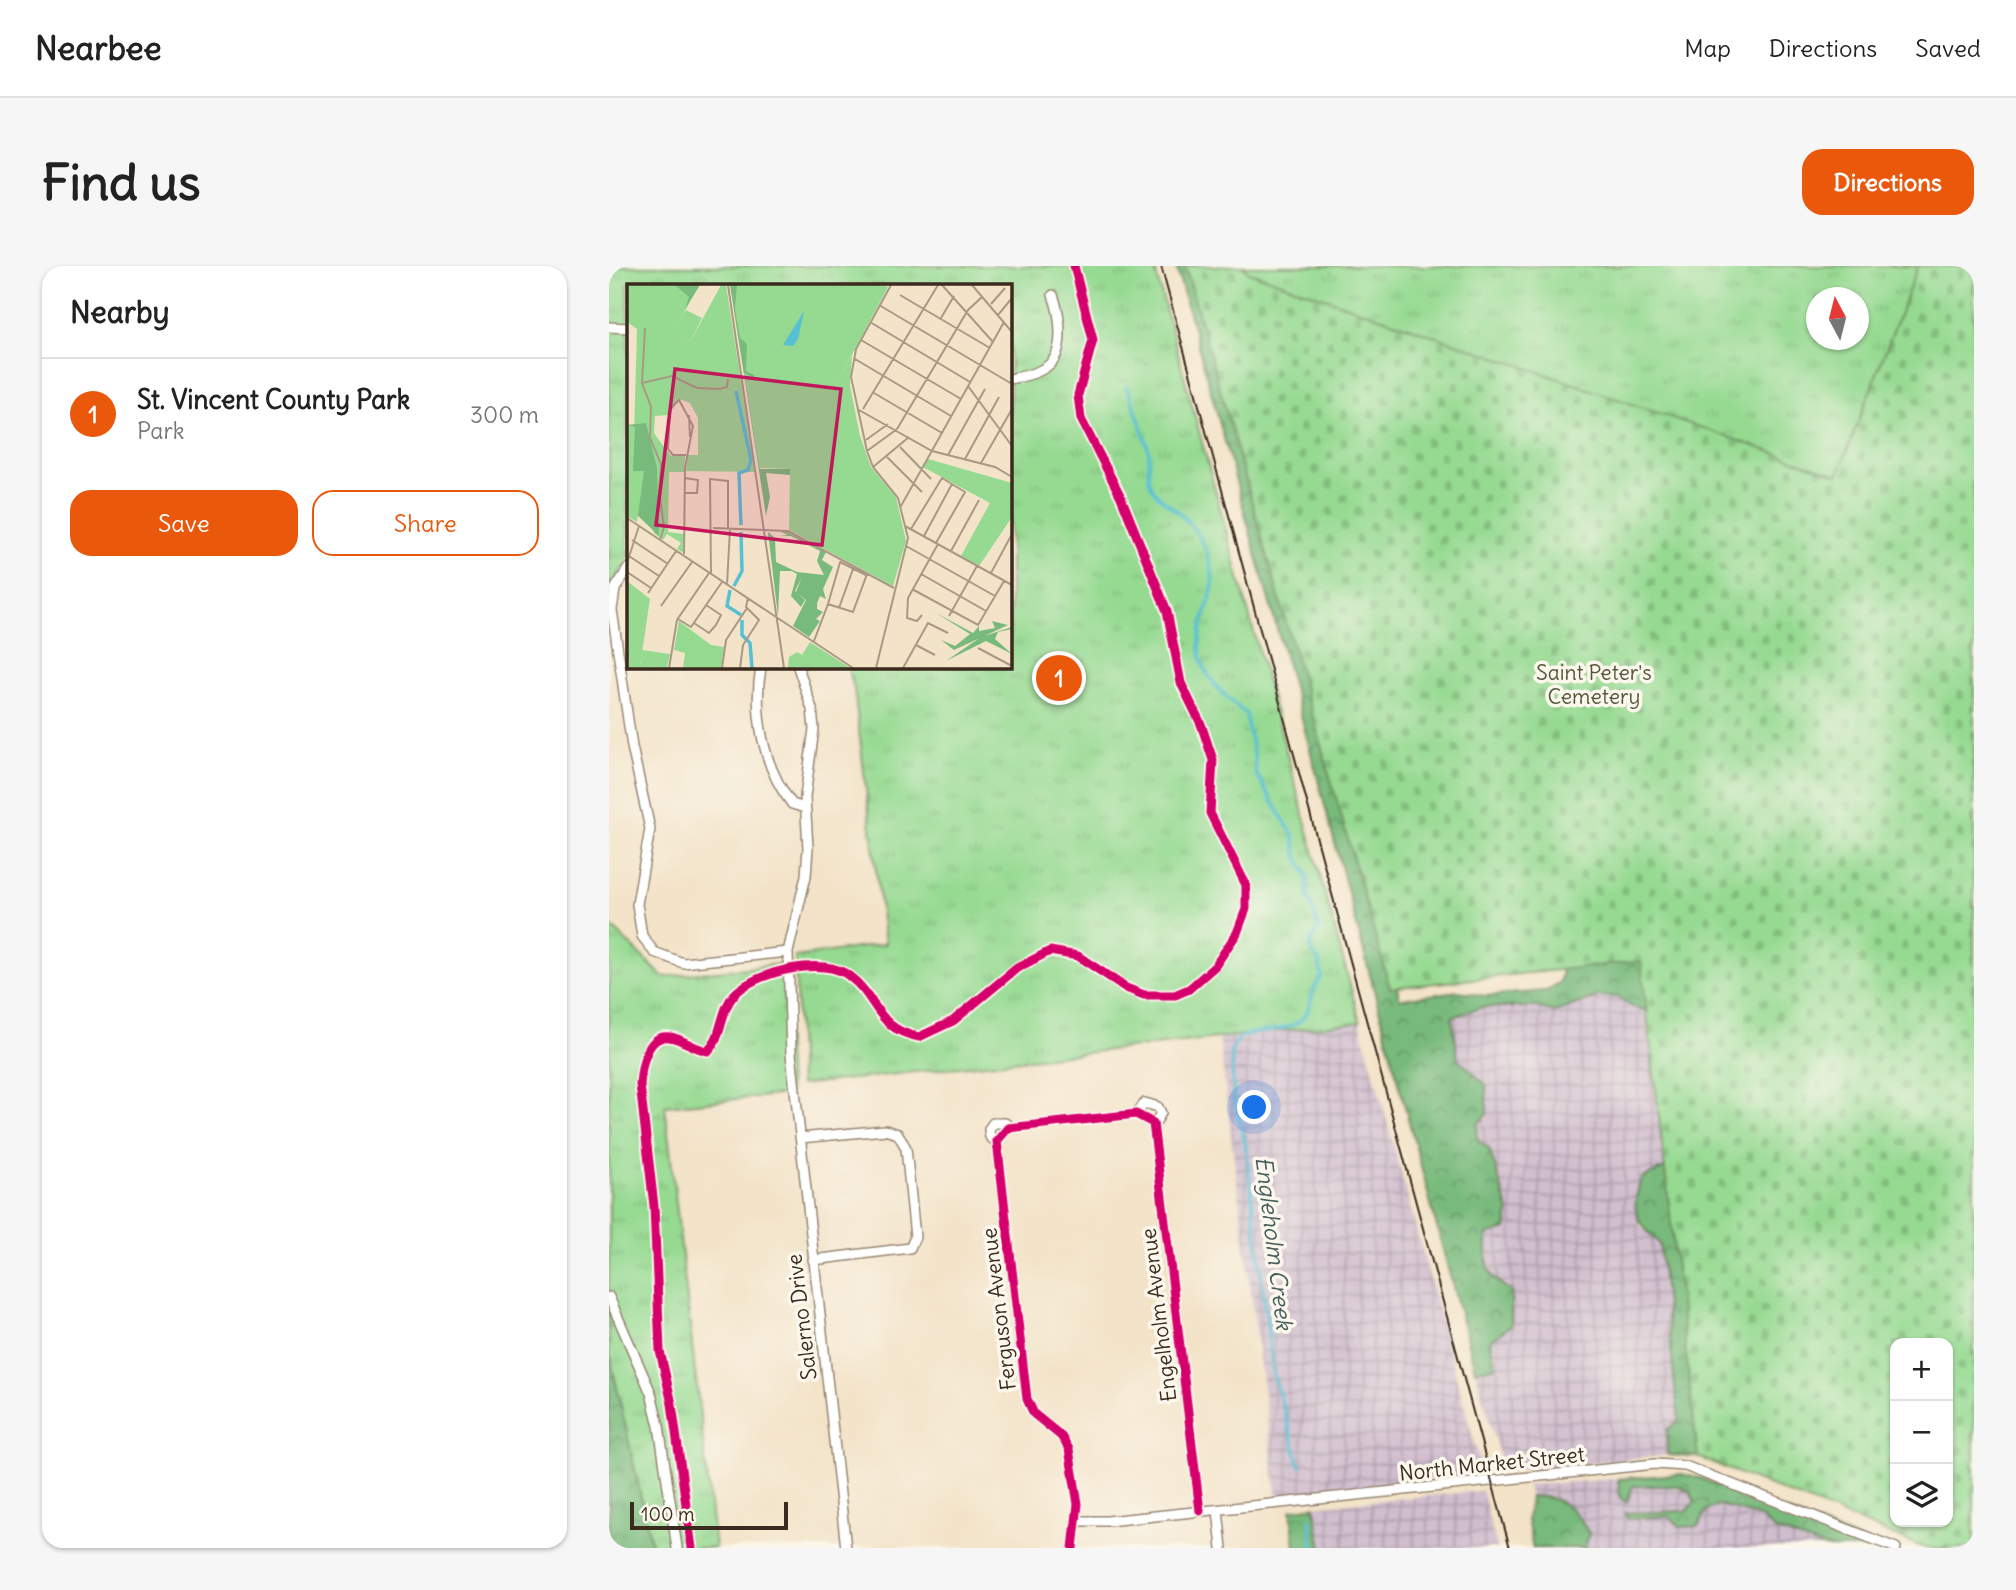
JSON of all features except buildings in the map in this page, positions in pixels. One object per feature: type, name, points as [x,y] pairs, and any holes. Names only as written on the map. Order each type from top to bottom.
[{"type":"street","points":[[1011,379],[1034,374],[1050,365],[1060,336],[1053,295]]},
{"type":"street","points":[[609,327],[627,328]]},
{"type":"street","points":[[627,571],[615,589],[612,610],[632,747],[650,828],[637,904],[642,936],[654,952],[683,963],[788,951]]},
{"type":"street","points":[[761,668],[761,723],[771,768],[792,804],[805,808]]},
{"type":"street","name":"Salerno Drive","points":[[798,668],[812,709],[814,729],[805,808],[808,848],[806,876],[788,951],[793,1083],[846,1548]]},
{"type":"street","name":"Engelholm Avenue","points":[[1136,1114],[1145,1103],[1158,1107],[1161,1114],[1150,1122],[1200,1511]]},
{"type":"street","points":[[1136,1114],[1150,1122]]},
{"type":"street","name":"Ferguson Avenue","points":[[1073,1548],[1078,1521],[1069,1449],[1061,1436],[1034,1414],[1027,1399],[999,1138],[1011,1128],[1136,1114]]},
{"type":"street","points":[[800,1138],[885,1130],[898,1134],[906,1148],[915,1237],[910,1248],[813,1261]]},
{"type":"street","points":[[609,1297],[651,1393],[659,1426],[677,1548]]},
{"type":"street","name":"North Market Street","points":[[1078,1521],[1107,1521],[1674,1464],[1896,1548]]},
{"type":"street","points":[[1218,1510],[1222,1548]]},
{"type":"shaded area","points":[[1598,996],[1618,997],[1631,1006],[1647,1011],[1665,1168],[1642,1178],[1639,1225],[1659,1243],[1679,1422],[1667,1431],[1668,1455],[1504,1471],[1475,1370],[1495,1367],[1490,1341],[1493,1280],[1486,1267],[1487,1235],[1472,1071],[1458,1059],[1451,1017],[1482,1007],[1536,1007],[1555,1012]]},
{"type":"shaded area","points":[[1360,1022],[1483,1475],[1277,1498],[1219,1038]]},
{"type":"shaded area","points":[[1618,1479],[1620,1498],[1631,1495],[1633,1486],[1661,1485],[1690,1491],[1695,1502],[1687,1511],[1637,1511],[1640,1520],[1669,1516],[1681,1527],[1719,1505],[1760,1517],[1775,1530],[1826,1548],[1585,1548],[1589,1534],[1551,1496],[1530,1496],[1527,1485]]},
{"type":"shaded area","points":[[1482,1491],[1497,1548],[1322,1548],[1314,1506]]},
{"type":"green space","points":[[609,266],[1154,266],[1360,1022],[800,1085],[795,957],[885,944],[854,689],[848,668],[1011,668],[1011,284],[627,284],[627,562],[609,586]]},
{"type":"green space","points":[[1176,266],[1194,266],[1400,999],[1459,991],[1485,996],[1546,991],[1560,982],[1562,969],[1641,960],[1647,1011],[1631,1006],[1618,997],[1598,996],[1555,1012],[1536,1007],[1482,1007],[1452,1017],[1458,1059],[1486,1085],[1487,1114],[1477,1125],[1478,1141],[1489,1148],[1509,1212],[1506,1229],[1487,1235],[1491,1274],[1511,1291],[1511,1325],[1490,1341],[1495,1367],[1475,1370],[1299,708]]},
{"type":"green space","name":"Saint Peter's Cemetery","points":[[1185,266],[1242,266],[1249,272],[1838,475],[1918,266],[1974,266],[1974,1548],[1925,1548],[1698,1457],[1641,961],[1390,988]]},
{"type":"green space","points":[[1242,266],[1918,266],[1838,476],[1249,272]]},
{"type":"green space","points":[[609,924],[663,977],[783,964],[789,1094],[665,1106],[715,1548],[609,1548]]},
{"type":"green space","points":[[1665,1168],[1698,1457],[1668,1455],[1667,1430],[1679,1421],[1659,1243],[1640,1221],[1636,1207],[1642,1178]]},
{"type":"green space","points":[[609,1351],[652,1548],[609,1548]]},
{"type":"green space","points":[[1680,1474],[1700,1478],[1880,1548],[1826,1548],[1775,1530],[1760,1517],[1720,1505],[1707,1510],[1698,1526],[1681,1527],[1669,1516],[1628,1519],[1625,1513],[1686,1511],[1695,1502],[1690,1491],[1678,1486],[1633,1486],[1627,1502],[1620,1498],[1618,1479]]},
{"type":"green space","points":[[1530,1496],[1559,1501],[1572,1510],[1589,1534],[1585,1548],[1533,1548],[1527,1520]]},
{"type":"green space","points":[[1314,1506],[1322,1548],[1295,1548],[1291,1510]]},
{"type":"waterway","name":"Engleholm Creek","points":[[1126,387],[1149,452],[1152,488],[1195,531],[1210,563],[1213,584],[1201,632],[1201,660],[1213,682],[1246,714],[1255,757],[1255,772],[1294,837],[1297,855],[1307,876],[1308,897],[1319,927],[1311,941],[1311,951],[1319,961],[1322,977],[1314,990],[1307,1012],[1295,1024],[1240,1037],[1231,1051],[1234,1097],[1246,1147],[1273,1373],[1300,1466]]},
{"type":"waterway","name":"Engleholm Creek","points":[[1310,1520],[1313,1548]]},
{"type":"tram line","points":[[1161,266],[1510,1548]]},
{"type":"cycle path","points":[[692,1548],[672,1404],[660,1351],[654,1206],[640,1085],[650,1046],[662,1037],[670,1037],[708,1051],[717,1037],[728,1005],[738,991],[762,977],[793,968],[824,967],[849,976],[885,1020],[905,1033],[919,1037],[953,1021],[1017,968],[1050,951],[1078,956],[1126,988],[1144,995],[1175,995],[1189,989],[1215,966],[1237,933],[1246,909],[1246,885],[1210,813],[1213,760],[1201,724],[1181,683],[1167,611],[1121,497],[1081,419],[1078,395],[1093,340],[1074,266]]},
{"type":"cycle path","points":[[1073,1548],[1078,1504],[1069,1449],[1061,1436],[1034,1414],[1027,1399],[997,1141],[1008,1128],[1136,1114],[1153,1123],[1200,1511]]},
{"type":"place","name":"St. Vincent County Park","points":[[1059,678]]}]
